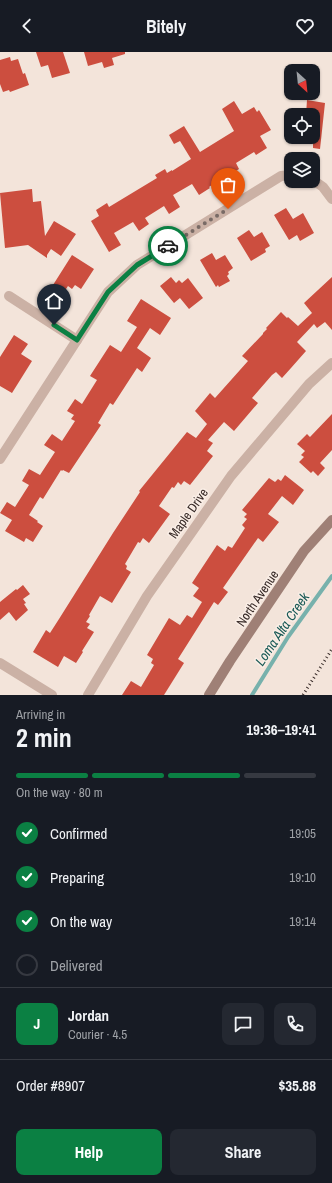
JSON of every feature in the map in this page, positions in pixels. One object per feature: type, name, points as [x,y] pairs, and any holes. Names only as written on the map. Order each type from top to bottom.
[{"type":"main road","name":"North Avenue","points":[[209,695],[304,551],[332,520]]},
{"type":"street","points":[[0,459],[108,292],[137,265],[281,176],[284,176]]},
{"type":"street","points":[[320,186],[332,199]]},
{"type":"street","points":[[9,296],[77,340]]},
{"type":"street","name":"Maple Drive","points":[[88,695],[147,596],[230,476],[309,384],[332,363]]},
{"type":"street","points":[[0,663],[52,695]]},
{"type":"building","points":[[36,52],[63,52],[70,73],[52,78],[48,65],[41,67]]},
{"type":"building","points":[[84,52],[125,52],[125,54],[112,58],[114,65],[104,68],[102,62],[88,66]]},
{"type":"building","points":[[10,57],[11,61],[18,59],[23,74],[25,73],[29,85],[10,92],[9,90],[3,92],[0,84],[0,60]]},
{"type":"building","points":[[307,100],[325,103],[320,149],[313,148],[313,144],[320,144],[320,108],[306,108]]},
{"type":"building","points":[[234,101],[242,114],[254,107],[257,112],[259,110],[271,130],[260,136],[267,148],[256,155],[254,152],[236,163],[239,169],[228,176],[227,175],[199,195],[192,184],[173,195],[180,207],[169,214],[164,206],[145,218],[149,224],[139,231],[133,222],[114,233],[121,245],[109,252],[91,221],[99,216],[96,210],[107,203],[109,207],[157,178],[155,175],[165,169],[167,173],[191,159],[180,141],[174,144],[169,135],[184,126],[200,152],[234,131],[222,109]]},
{"type":"building","points":[[32,189],[33,202],[41,201],[45,236],[54,221],[76,234],[61,256],[51,249],[47,255],[47,258],[28,245],[5,248],[0,193]]},
{"type":"building","points":[[286,208],[293,219],[303,213],[314,233],[300,241],[297,235],[289,240],[274,215]]},
{"type":"building","points":[[249,230],[254,237],[262,232],[270,246],[265,249],[266,252],[251,261],[237,238]]},
{"type":"building","points":[[212,253],[216,260],[225,255],[233,268],[228,272],[229,274],[227,276],[230,281],[219,287],[218,285],[216,287],[200,260]]},
{"type":"building","points":[[72,255],[94,269],[81,289],[75,285],[72,289],[68,286],[64,292],[53,285]]},
{"type":"building","points":[[171,277],[176,283],[179,280],[182,283],[188,278],[203,298],[189,309],[180,298],[174,303],[160,286]]},
{"type":"building","points":[[332,277],[332,330],[325,322],[317,328],[314,324],[297,342],[306,351],[282,378],[276,372],[272,375],[252,398],[258,403],[234,431],[224,422],[208,440],[213,443],[207,451],[213,456],[190,485],[184,481],[181,485],[178,482],[174,488],[172,487],[159,506],[170,514],[149,543],[143,538],[140,543],[138,542],[125,564],[127,566],[126,569],[131,572],[112,603],[100,596],[86,622],[90,624],[87,628],[94,632],[76,663],[64,656],[58,667],[33,652],[46,630],[50,633],[140,492],[139,491],[187,432],[196,438],[207,424],[195,411],[210,393],[215,398],[248,361],[242,356],[281,312],[298,326],[312,313],[304,303]]},
{"type":"building","points":[[141,299],[171,318],[160,335],[150,328],[137,348],[151,358],[142,372],[137,368],[113,405],[110,403],[98,423],[101,425],[69,473],[61,470],[43,499],[40,497],[29,515],[43,526],[33,542],[26,538],[24,542],[5,531],[12,520],[0,513],[7,502],[15,507],[29,485],[22,481],[29,469],[40,475],[55,452],[44,445],[52,434],[62,441],[75,421],[71,419],[74,415],[67,411],[75,399],[82,404],[97,380],[90,376],[110,345],[121,352],[137,327],[127,321]]},
{"type":"building","points":[[14,335],[28,344],[21,354],[32,361],[12,393],[0,386],[0,357]]},
{"type":"building","points":[[332,414],[332,450],[320,463],[325,468],[318,476],[313,471],[311,473],[299,462],[304,457],[301,455],[305,451],[297,444],[307,434],[310,437]]},
{"type":"building","points":[[285,475],[304,490],[293,505],[282,496],[268,514],[279,522],[263,542],[258,538],[223,588],[228,592],[218,605],[214,602],[178,659],[184,663],[164,695],[122,695],[131,681],[141,687],[154,665],[151,663],[153,659],[147,655],[169,618],[180,625],[187,615],[192,618],[202,602],[193,596],[199,588],[192,583],[217,545],[225,551],[228,546],[232,548],[245,528],[242,525],[247,519],[244,517],[247,514],[242,510],[269,478],[275,482],[278,479],[281,481]]},
{"type":"building","points":[[23,585],[30,594],[23,599],[28,610],[16,621],[9,612],[0,620],[0,602]]},
{"type":"waterway","name":"Loma Alta Creek","points":[[252,695],[288,637],[332,576]]},
{"type":"railway","points":[[303,695],[332,649]]},
{"type":"way so far","points":[[168,246],[228,209]]},
{"type":"route","points":[[54,325],[77,340],[108,292],[137,265],[168,246]]}]
